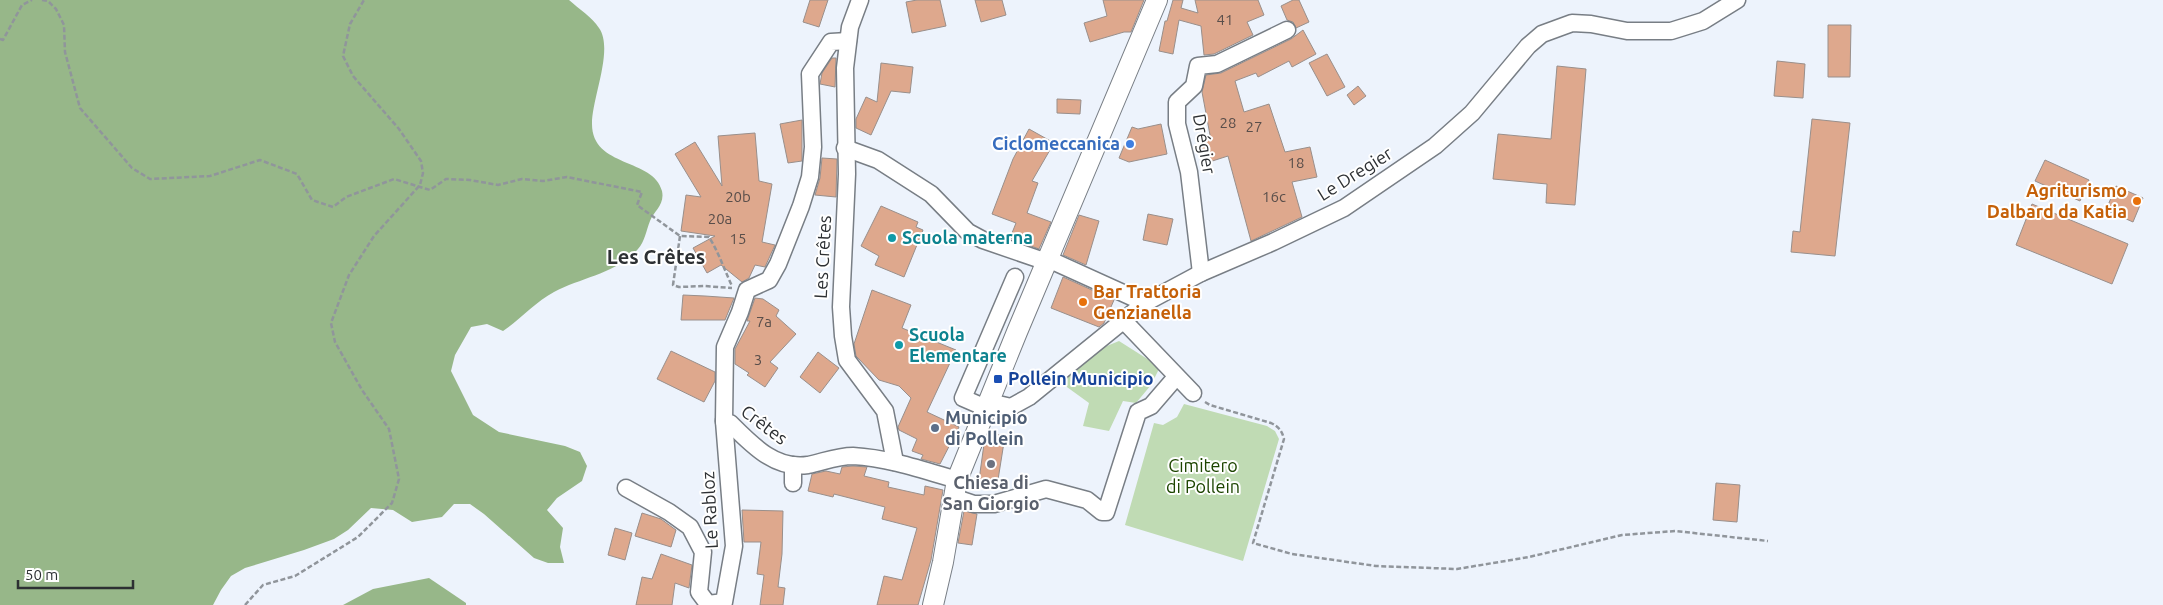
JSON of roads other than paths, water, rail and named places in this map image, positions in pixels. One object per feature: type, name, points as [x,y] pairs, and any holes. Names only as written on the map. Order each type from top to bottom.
[{"type":"main road","points":[[933,605],[943,562],[955,489],[1017,332],[1157,0]]},
{"type":"main road","points":[[943,562],[945,589],[949,605]]},
{"type":"street","name":"Les Crêtes","points":[[860,0],[850,27],[845,68],[845,148],[847,174],[841,306],[843,336],[847,360],[885,411],[895,462]]},
{"type":"street","name":"Le Dregier","points":[[986,408],[998,404],[1011,407],[1029,397],[1146,302],[1201,273],[1273,242],[1344,208],[1435,146],[1472,113],[1528,46],[1542,34],[1572,23],[1591,24],[1627,31],[1671,31],[1703,21],[1737,0]]},
{"type":"street","name":"Drégier","points":[[1201,273],[1189,172],[1177,124],[1177,102],[1194,86],[1198,66],[1218,64],[1287,30]]},
{"type":"street","name":"Les Crêtes","points":[[724,347],[740,312],[747,290],[769,280],[778,264],[810,177],[813,147],[810,74],[831,42],[848,41]]},
{"type":"street","points":[[845,148],[878,160],[931,194],[968,232],[982,240],[1047,260],[1146,302]]},
{"type":"street","points":[[986,408],[963,398],[1015,277]]},
{"type":"street","points":[[1123,320],[1193,393]]},
{"type":"street","points":[[995,324],[1017,332]]},
{"type":"street","name":"Crêtes","points":[[724,347],[724,421],[730,423],[762,453],[779,462],[793,465]]},
{"type":"street","points":[[792,483],[793,465],[807,465],[837,457],[854,456],[895,462],[955,489],[974,504],[994,504],[1046,489],[1087,500],[1102,512],[1106,512],[1138,412],[1151,406],[1176,377]]},
{"type":"street","name":"Le Rabloz","points":[[626,488],[669,512],[690,527],[703,552],[699,592],[708,604],[724,602],[734,546],[724,421]]},
{"type":"place","name":"Ciclomeccanica","points":[[1130,144]]},
{"type":"place","name":"Agriturismo Dalbard da Katia","points":[[2137,201]]},
{"type":"place","name":"Scuola materna","points":[[892,238]]},
{"type":"place","name":"Bar Trattoria Genzianella","points":[[1083,302]]},
{"type":"place","name":"Scuola Elementare","points":[[899,345]]},
{"type":"place","name":"Pollein Municipio","points":[[998,379]]},
{"type":"place","name":"Municipio di Pollein","points":[[935,428]]},
{"type":"place","name":"Chiesa di San Giorgio","points":[[991,464]]},
{"type":"district","name":"Les Crêtes","points":[[656,257]]},
{"type":"park label","name":"Cimitero di Pollein","points":[[1203,476]]}]
